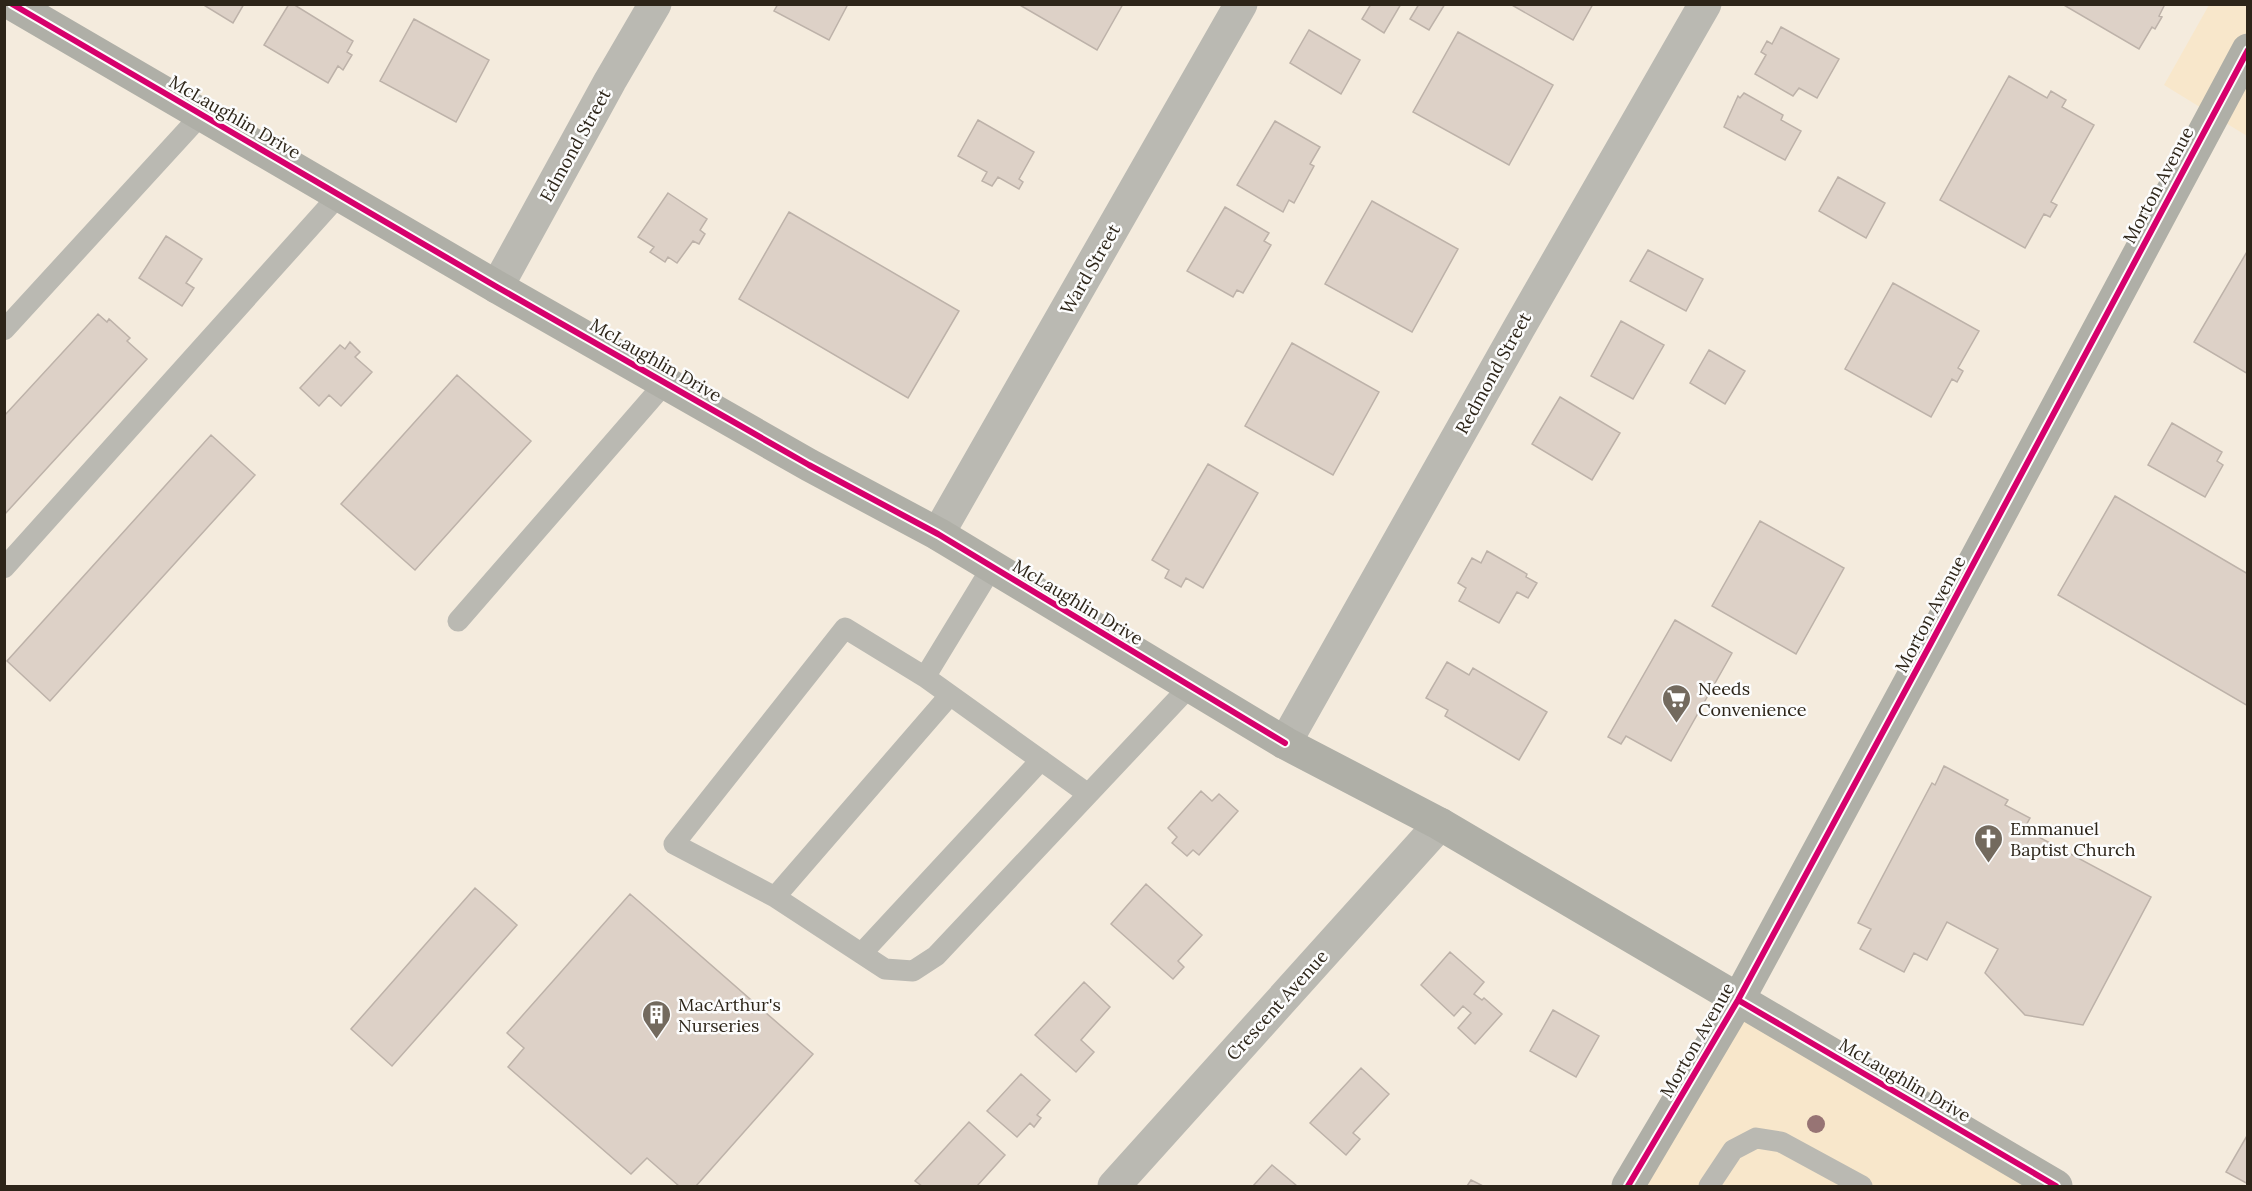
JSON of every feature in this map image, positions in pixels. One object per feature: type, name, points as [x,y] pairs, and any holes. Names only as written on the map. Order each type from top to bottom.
[{"type":"main road","name":"McLaughlin Drive","points":[[12,4],[496,287],[809,465],[938,534],[1285,744],[1440,824],[2056,1186]]},
{"type":"main road","name":"Morton Avenue","points":[[1629,1186],[1738,1000],[2247,50]]},
{"type":"street","name":"Edmond Street","points":[[496,287],[655,4]]},
{"type":"street","name":"Ward Street","points":[[938,534],[1241,4]]},
{"type":"street","name":"Redmond Street","points":[[1285,744],[1513,338],[1705,4]]},
{"type":"street","name":"Crescent Avenue","points":[[1114,1186],[1440,824]]},
{"type":"lane","points":[[4,330],[201,115]]},
{"type":"lane","points":[[4,568],[339,195]]},
{"type":"lane","points":[[458,621],[665,383]]},
{"type":"lane","points":[[925,677],[992,567]]},
{"type":"lane","points":[[1088,794],[925,677],[845,628],[674,844],[775,897],[885,969],[913,971],[936,956],[1190,687]]},
{"type":"lane","points":[[775,897],[950,695]]},
{"type":"lane","points":[[862,954],[1041,760]]},
{"type":"lane","points":[[1709,1186],[1733,1150],[1756,1138],[1781,1142],[1862,1186]]},
{"type":"shaded area","points":[[2209,5],[2247,5],[2247,136],[2164,85]]},
{"type":"shaded area","points":[[1738,1000],[2056,1186],[1628,1186]]},
{"type":"building","points":[[202,4],[244,4],[233,23]]},
{"type":"building","points":[[289,4],[293,4],[353,41],[347,52],[352,55],[343,70],[338,66],[328,83],[264,45]]},
{"type":"building","points":[[778,4],[848,4],[829,40],[774,11]]},
{"type":"building","points":[[1018,4],[1123,4],[1097,50]]},
{"type":"building","points":[[1371,4],[1401,4],[1384,33],[1362,19]]},
{"type":"building","points":[[1419,4],[1445,4],[1429,30],[1410,19]]},
{"type":"building","points":[[1510,4],[1593,4],[1573,40]]},
{"type":"building","points":[[2062,4],[2165,4],[2159,16],[2162,17],[2155,29],[2152,27],[2139,49]]},
{"type":"building","points":[[414,19],[489,60],[456,122],[380,81]]},
{"type":"building","points":[[1781,27],[1839,59],[1817,98],[1799,88],[1793,96],[1755,74],[1766,55],[1761,52],[1767,41],[1772,44]]},
{"type":"building","points":[[1309,30],[1360,60],[1341,94],[1290,63]]},
{"type":"building","points":[[1458,32],[1553,85],[1509,165],[1413,112]]},
{"type":"building","points":[[2009,76],[2047,98],[2051,91],[2066,100],[2062,107],[2094,125],[2051,202],[2057,205],[2050,217],[2044,214],[2025,248],[1940,200]]},
{"type":"building","points":[[1744,93],[1783,115],[1781,120],[1801,131],[1785,160],[1724,127],[1738,96],[1740,98]]},
{"type":"building","points":[[978,120],[1034,152],[1019,179],[1023,182],[1019,189],[998,177],[992,186],[982,181],[987,172],[958,156]]},
{"type":"building","points":[[1275,121],[1320,147],[1310,164],[1314,166],[1294,203],[1289,200],[1283,212],[1237,185]]},
{"type":"building","points":[[1838,177],[1885,203],[1866,238],[1819,211]]},
{"type":"building","points":[[668,193],[707,219],[700,230],[705,234],[699,244],[693,241],[677,263],[668,257],[665,262],[650,252],[654,247],[638,237]]},
{"type":"building","points":[[1372,201],[1458,249],[1412,332],[1325,284]]},
{"type":"building","points":[[1225,207],[1269,233],[1264,241],[1271,245],[1243,293],[1237,290],[1233,297],[1187,271]]},
{"type":"building","points":[[789,212],[959,311],[908,398],[739,299]]},
{"type":"building","points":[[166,236],[202,259],[186,283],[194,288],[182,306],[139,278]]},
{"type":"building","points":[[1648,250],[1703,279],[1686,311],[1630,281]]},
{"type":"building","points":[[2248,250],[2248,374],[2194,342]]},
{"type":"building","points":[[1893,283],[1979,331],[1958,368],[1963,371],[1957,382],[1952,379],[1931,417],[1845,369]]},
{"type":"building","points":[[98,314],[107,322],[109,319],[130,338],[127,341],[147,359],[4,515],[4,416]]},
{"type":"building","points":[[1621,321],[1664,345],[1633,399],[1591,376]]},
{"type":"building","points":[[350,342],[360,352],[355,357],[372,372],[341,406],[329,395],[319,406],[300,388],[340,345],[345,349]]},
{"type":"building","points":[[1292,343],[1379,392],[1333,475],[1245,426]]},
{"type":"building","points":[[1709,350],[1745,371],[1725,404],[1690,383]]},
{"type":"building","points":[[457,375],[531,441],[415,570],[341,504]]},
{"type":"building","points":[[1560,397],[1620,433],[1592,480],[1532,444]]},
{"type":"building","points":[[2172,423],[2222,452],[2217,461],[2223,465],[2205,497],[2148,465]]},
{"type":"building","points":[[211,435],[255,475],[50,701],[7,661]]},
{"type":"building","points":[[1208,464],[1258,493],[1203,588],[1186,578],[1181,587],[1165,578],[1169,570],[1152,560]]},
{"type":"building","points":[[2115,496],[2248,574],[2248,706],[2058,595]]},
{"type":"building","points":[[1760,521],[1844,568],[1796,654],[1712,606]]},
{"type":"building","points":[[1487,551],[1527,574],[1526,577],[1537,583],[1528,598],[1517,592],[1499,623],[1459,601],[1466,588],[1458,583],[1472,558],[1481,563]]},
{"type":"building","points":[[1675,620],[1732,653],[1671,761],[1626,736],[1621,744],[1608,737]]},
{"type":"building","points":[[1447,662],[1469,675],[1473,668],[1547,712],[1519,760],[1445,716],[1448,710],[1426,698]]},
{"type":"building","name":"Emmanuel Baptist Church","points":[[1944,766],[2008,800],[2005,805],[2030,818],[2024,829],[2151,897],[2083,1025],[2025,1015],[1985,973],[1998,949],[1947,922],[1927,960],[1914,953],[1904,972],[1860,949],[1871,929],[1858,923],[1932,783],[1935,785]]},
{"type":"building","points":[[1201,791],[1212,801],[1219,794],[1238,811],[1199,855],[1193,850],[1187,856],[1172,843],[1177,837],[1168,828]]},
{"type":"building","points":[[1146,884],[1202,935],[1178,961],[1184,967],[1173,979],[1111,924]]},
{"type":"building","points":[[475,888],[517,925],[392,1066],[351,1029]]},
{"type":"building","name":"MacArthur's Nurseries","points":[[630,894],[813,1054],[696,1186],[679,1186],[647,1158],[631,1174],[508,1067],[524,1048],[507,1033]]},
{"type":"building","points":[[1450,952],[1484,982],[1474,994],[1482,1000],[1484,998],[1502,1014],[1475,1044],[1458,1028],[1471,1013],[1463,1006],[1454,1016],[1421,985]]},
{"type":"building","points":[[1084,982],[1110,1007],[1081,1040],[1094,1052],[1076,1072],[1035,1035]]},
{"type":"building","points":[[1553,1010],[1599,1036],[1576,1077],[1530,1051]]},
{"type":"building","points":[[1361,1068],[1389,1094],[1353,1133],[1360,1139],[1346,1155],[1310,1123]]},
{"type":"building","points":[[1021,1074],[1050,1100],[1037,1115],[1041,1118],[1034,1127],[1030,1123],[1017,1137],[987,1111]]},
{"type":"building","points":[[969,1122],[1005,1155],[977,1186],[922,1186],[915,1181]]},
{"type":"building","points":[[2248,1134],[2248,1184],[2226,1172]]},
{"type":"building","points":[[1272,1165],[1297,1186],[1253,1186]]},
{"type":"building","points":[[1471,1180],[1483,1186],[1467,1186]]},
{"type":"cycle path","points":[[12,4],[497,287],[809,465],[938,534],[1285,743]]},
{"type":"cycle path","points":[[1628,1186],[1738,1000],[2248,50]]},
{"type":"cycle path","points":[[1738,1000],[2056,1186]]},
{"type":"place","name":"Needs Convenience","points":[[1677,724]]},
{"type":"place","name":"Emmanuel Baptist Church","points":[[1989,864]]},
{"type":"place","name":"MacArthur's Nurseries","points":[[657,1040]]}]
